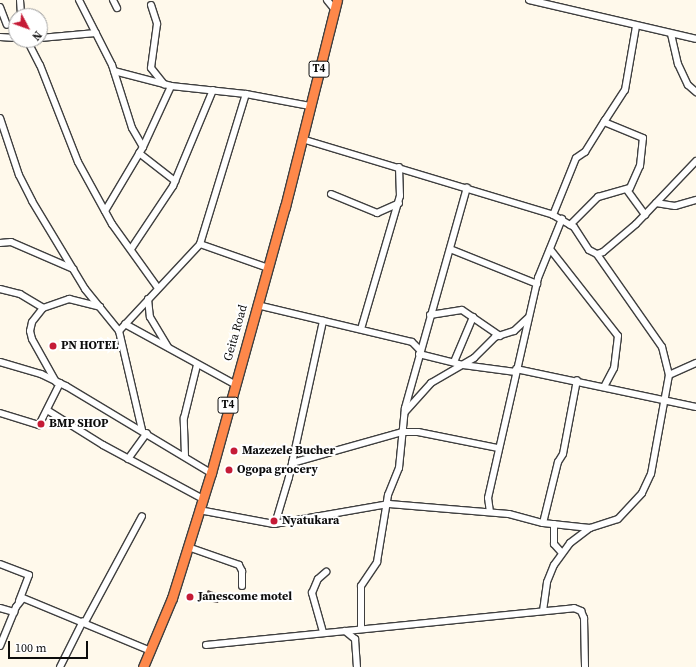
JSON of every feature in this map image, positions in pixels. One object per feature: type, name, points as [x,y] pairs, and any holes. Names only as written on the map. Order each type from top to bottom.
[{"type":"highway","name":"Geita Road","points":[[143,667],[151,651],[188,547],[211,473],[234,384],[268,268],[337,0]]},
{"type":"street","points":[[79,0],[114,71],[132,128],[141,150],[175,181]]},
{"type":"street","points":[[113,0],[117,8]]},
{"type":"street","points":[[327,0],[335,10]]},
{"type":"street","points":[[529,0],[696,39]]},
{"type":"street","points":[[150,5],[157,24],[151,68],[164,84]]},
{"type":"street","points":[[0,7],[7,25]]},
{"type":"street","points":[[553,214],[576,158],[586,152],[625,90],[636,26]]},
{"type":"street","points":[[48,37],[96,33]]},
{"type":"street","points":[[670,34],[678,64],[688,85],[696,92]]},
{"type":"street","points":[[31,48],[40,65],[78,162],[105,211],[158,288]]},
{"type":"street","points":[[114,71],[171,86],[246,94],[310,106]]},
{"type":"street","points":[[105,211],[141,150],[171,86]]},
{"type":"street","points":[[131,249],[156,216],[175,181],[212,90]]},
{"type":"street","points":[[119,331],[200,244],[246,94]]},
{"type":"street","points":[[0,118],[19,175],[73,269],[100,308],[119,331],[145,431],[128,459]]},
{"type":"street","points":[[570,225],[598,196],[627,190],[640,166],[644,139],[609,125],[605,120]]},
{"type":"street","points":[[199,510],[275,524],[387,504],[490,512],[543,523],[590,528],[607,525],[618,519],[642,493],[651,474],[666,403],[669,375],[662,347],[651,329],[597,254],[591,252],[579,232],[553,214],[302,139]]},
{"type":"street","points":[[597,254],[623,236],[696,161]]},
{"type":"street","points":[[362,329],[399,203],[399,167]]},
{"type":"street","points":[[357,667],[355,640],[359,629],[361,586],[377,562],[387,504],[399,468],[404,413],[419,352],[467,188]]},
{"type":"street","points":[[627,190],[645,214]]},
{"type":"street","points":[[331,194],[377,213],[399,203]]},
{"type":"street","points":[[656,203],[675,206],[696,200]]},
{"type":"street","points":[[490,512],[488,498],[528,318],[537,284],[562,219]]},
{"type":"street","points":[[0,243],[11,242],[73,269]]},
{"type":"street","points":[[200,244],[268,268]]},
{"type":"street","points":[[450,249],[537,284]]},
{"type":"street","points":[[550,249],[618,336],[614,368],[604,387]]},
{"type":"street","points":[[0,289],[20,294],[43,308]]},
{"type":"street","points":[[58,383],[41,358],[30,331],[43,308],[69,299],[100,308]]},
{"type":"street","points":[[148,299],[150,317],[169,349]]},
{"type":"street","points":[[257,305],[412,342],[419,352],[463,365],[516,370],[577,380],[666,403],[696,407]]},
{"type":"street","points":[[430,315],[461,310],[500,336]]},
{"type":"street","points":[[454,362],[473,317]]},
{"type":"street","points":[[404,413],[431,383],[463,365],[500,336],[514,331],[528,318]]},
{"type":"street","points":[[275,524],[292,463],[323,321]]},
{"type":"street","points":[[125,324],[234,384]]},
{"type":"street","points":[[0,362],[58,383],[145,431],[211,473]]},
{"type":"street","points":[[669,375],[696,363]]},
{"type":"street","points":[[185,456],[184,418],[197,365]]},
{"type":"street","points":[[543,523],[558,462],[563,454],[577,380]]},
{"type":"street","points":[[0,413],[36,425],[43,421],[58,383]]},
{"type":"street","points":[[47,410],[128,459],[203,498]]},
{"type":"street","points":[[292,463],[402,432],[418,432],[498,448]]},
{"type":"street","points":[[60,667],[142,516]]},
{"type":"street","points":[[554,524],[554,544],[562,553]]},
{"type":"street","points":[[543,611],[549,574],[562,553],[590,528]]},
{"type":"street","points":[[188,547],[238,565],[242,571],[242,586]]},
{"type":"street","points":[[0,564],[29,575],[0,646]]},
{"type":"street","points":[[323,632],[312,593],[318,579],[326,572]]},
{"type":"street","points":[[19,602],[26,598],[151,651]]},
{"type":"street","points":[[0,608],[14,612]]},
{"type":"street","points":[[206,645],[323,632],[574,608],[581,611],[585,667]]},
{"type":"street","points":[[345,631],[355,640]]},
{"type":"building","points":[[208,590],[221,595],[218,603],[202,600]]},
{"type":"place","name":"PN HOTEL","points":[[53,346]]},
{"type":"place","name":"BMP SHOP","points":[[41,424]]},
{"type":"place","name":"Mazezele Bucher","points":[[234,451]]},
{"type":"place","name":"Ogopa grocery","points":[[229,470]]},
{"type":"place","name":"Nyatukara","points":[[274,521]]},
{"type":"place","name":"Janescome motel","points":[[190,597]]}]
